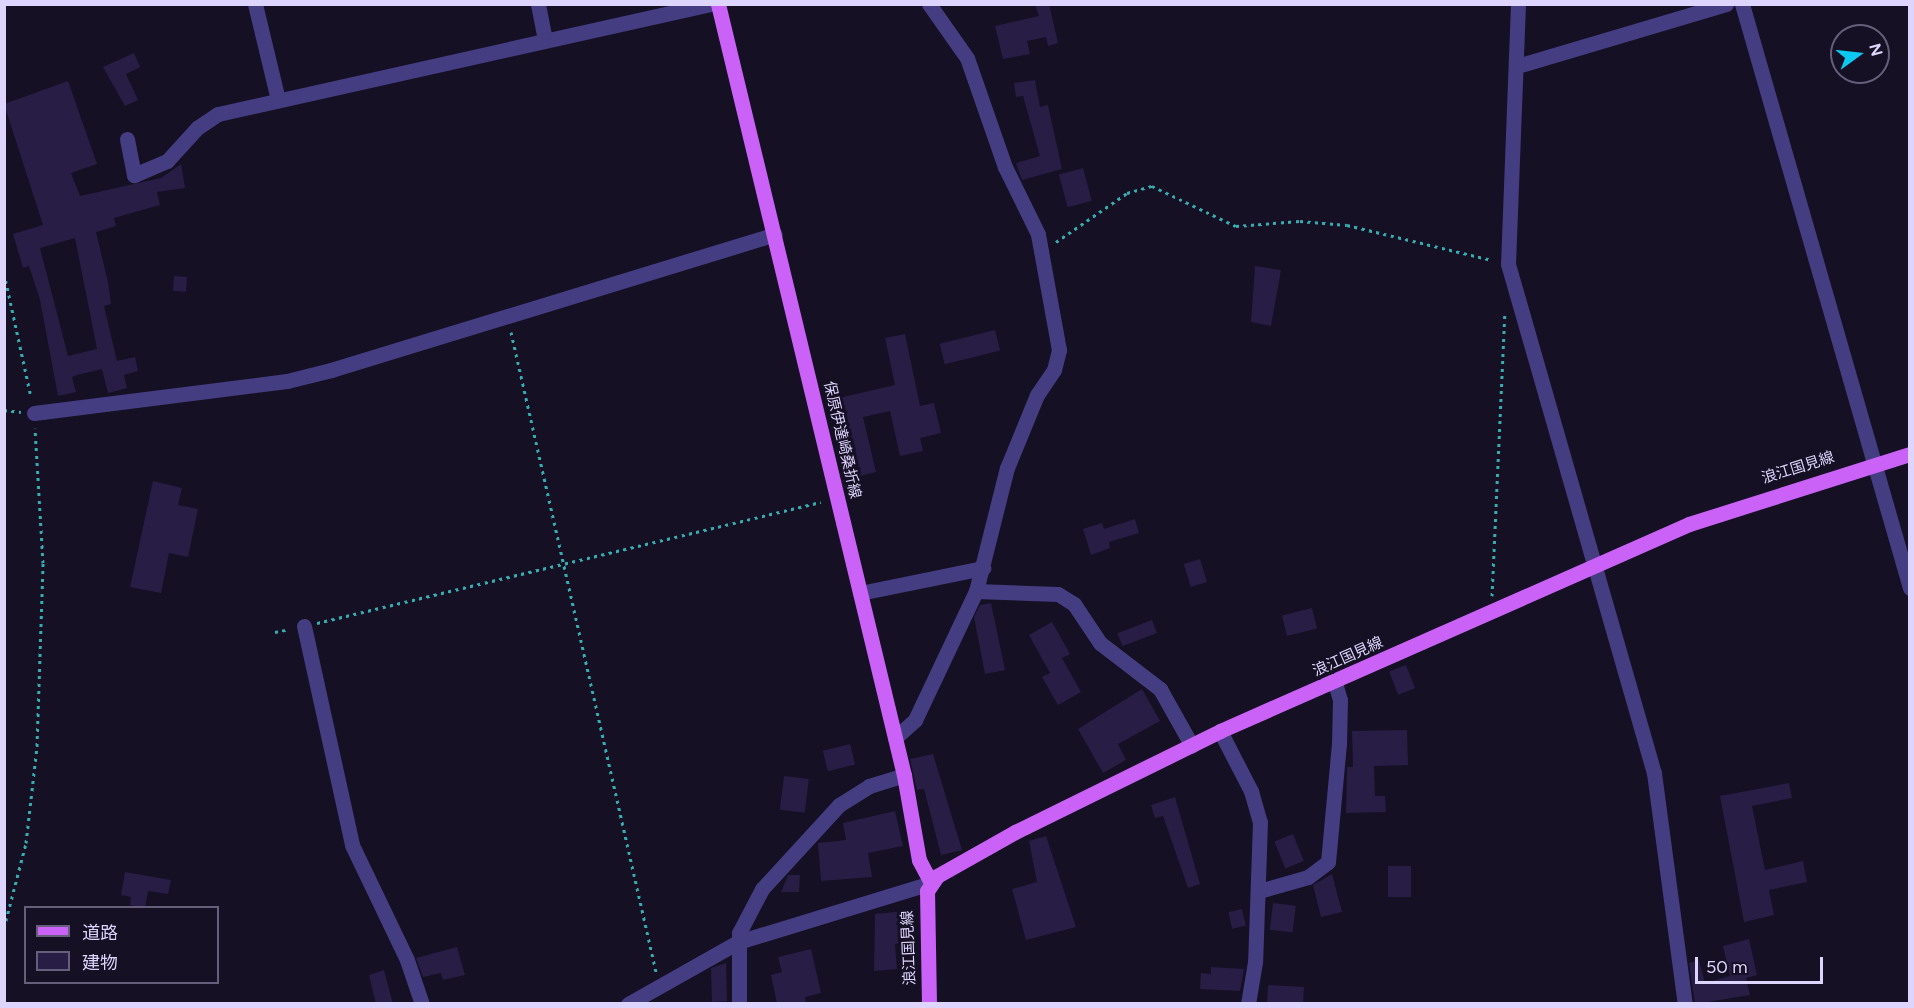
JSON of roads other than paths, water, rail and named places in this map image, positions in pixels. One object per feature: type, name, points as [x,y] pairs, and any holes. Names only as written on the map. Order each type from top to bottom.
[{"type":"main road","name":"保原伊達崎桑折線","points":[[718,4],[904,775],[919,860],[931,883]]},
{"type":"main road","name":"浪江国見線","points":[[929,1004],[925,897],[931,883],[1015,832],[1220,731],[1335,683],[1491,611],[1726,510],[1910,454]]},
{"type":"street","points":[[255,4],[278,100]]},
{"type":"street","points":[[537,4],[545,40]]},
{"type":"street","points":[[127,139],[134,175],[166,161],[196,128],[218,114],[710,4]]},
{"type":"street","points":[[895,738],[915,720],[976,591],[1007,468],[1037,394],[1056,363],[1056,317],[1043,252],[999,152],[974,73],[929,4]]},
{"type":"street","points":[[1518,4],[1508,264],[1654,773],[1685,1004]]},
{"type":"street","points":[[1517,66],[1726,4]]},
{"type":"street","points":[[1742,4],[1910,588]]},
{"type":"street","points":[[34,413],[287,381],[508,319],[775,234]]},
{"type":"street","points":[[860,593],[983,568]]},
{"type":"street","points":[[976,591],[1058,594],[1074,604],[1100,643],[1160,688],[1192,746]]},
{"type":"street","points":[[304,626],[352,845],[407,960],[422,1004]]},
{"type":"street","points":[[1259,891],[1308,877],[1328,862],[1339,744],[1340,700],[1335,683]]},
{"type":"street","points":[[1220,731],[1256,806],[1262,845],[1248,1004]]},
{"type":"street","points":[[739,1004],[738,942],[762,889],[813,831],[856,792],[904,775]]},
{"type":"street","points":[[628,1004],[738,942],[931,883]]}]
